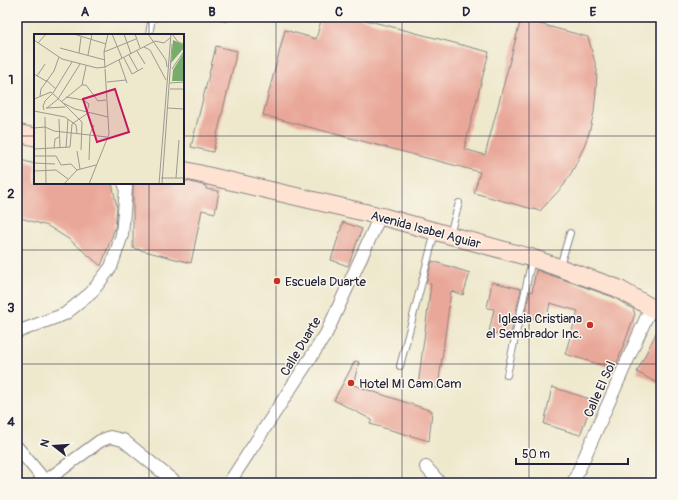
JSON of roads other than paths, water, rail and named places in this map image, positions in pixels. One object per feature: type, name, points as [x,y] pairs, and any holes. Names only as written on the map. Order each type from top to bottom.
[{"type":"main road","points":[[17,133],[34,137]]},
{"type":"main road","name":"Avenida Isabel Aguiar","points":[[184,170],[380,216],[532,258],[617,288],[656,310]]},
{"type":"street","points":[[17,332],[65,314],[91,293],[110,268],[122,235],[126,188],[124,184]]},
{"type":"street","name":"Calle Duarte","points":[[229,483],[326,334],[380,216]]},
{"type":"street","name":"Calle El Sol","points":[[573,483],[656,310]]},
{"type":"street","points":[[17,447],[44,482],[100,441],[110,437],[123,440],[176,483]]},
{"type":"street","points":[[426,467],[440,483]]},
{"type":"lane","points":[[149,34],[152,17]]},
{"type":"lane","points":[[400,366],[442,233],[459,203]]},
{"type":"lane","points":[[559,267],[570,233]]},
{"type":"lane","points":[[508,375],[532,258]]},
{"type":"place","name":"Escuela Duarte","points":[[277,281]]},
{"type":"place","name":"Iglesia Cristiana el Sembrador Inc.","points":[[590,325]]},
{"type":"place","name":"Hotel MI Cam Cam","points":[[351,383]]}]
